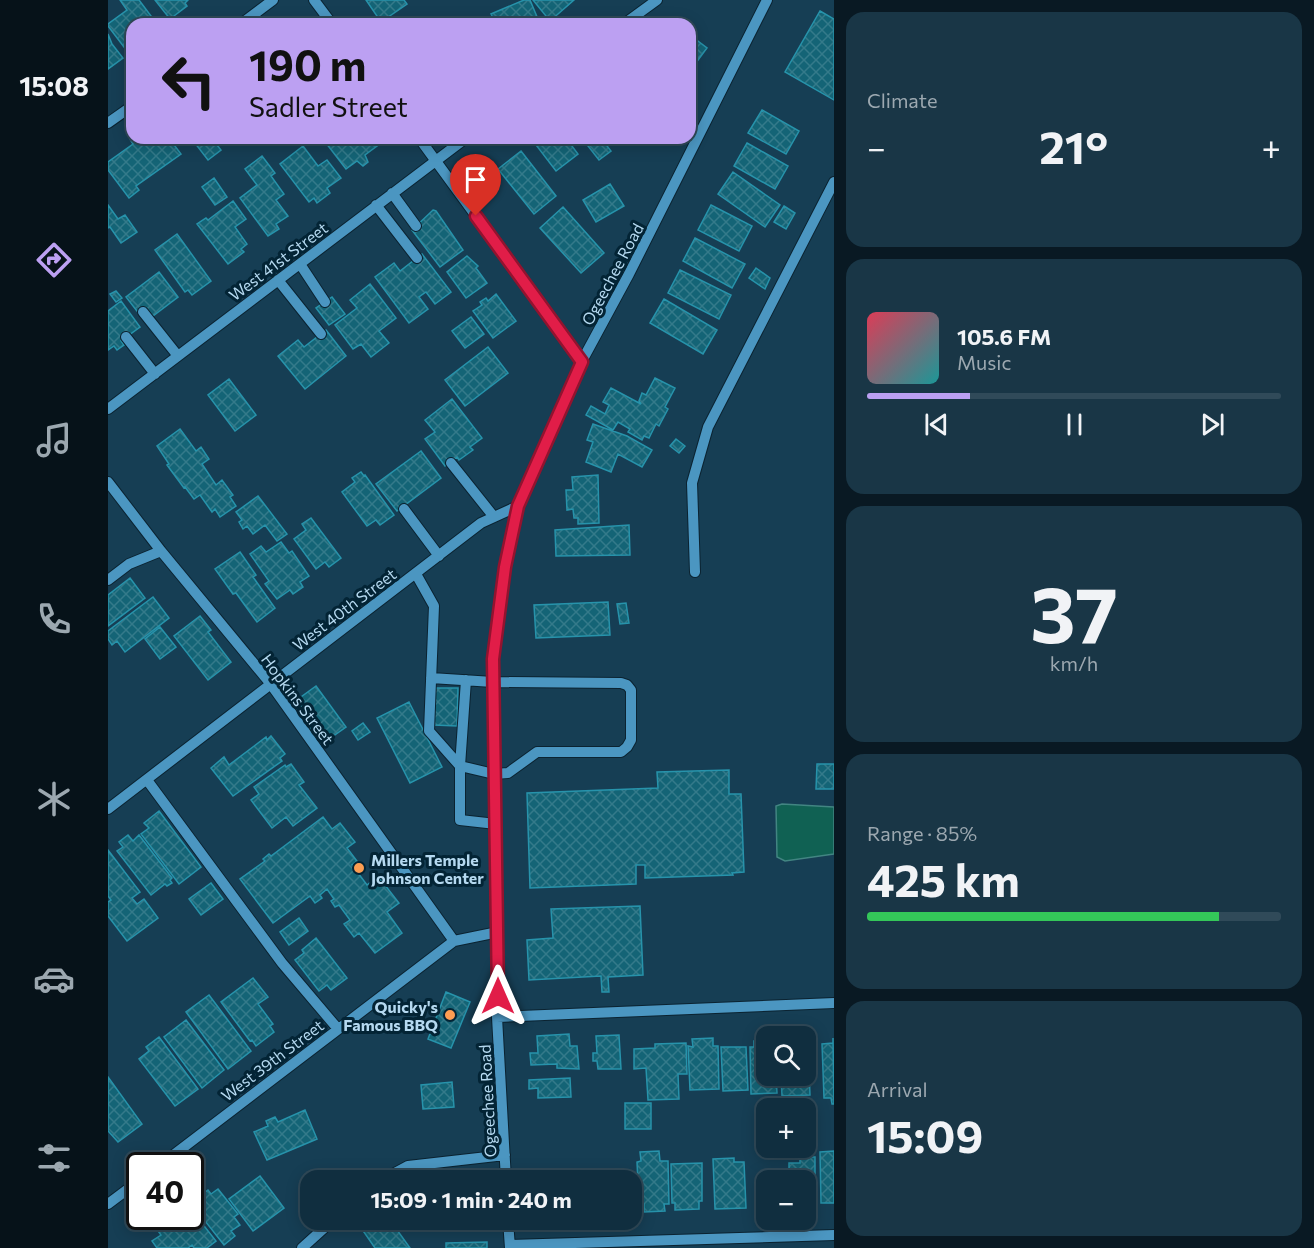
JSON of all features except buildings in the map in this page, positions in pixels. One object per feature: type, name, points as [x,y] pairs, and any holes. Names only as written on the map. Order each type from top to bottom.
[{"type":"street","points":[[249,18],[273,0]]},
{"type":"street","points":[[314,0],[328,18]]},
{"type":"street","points":[[632,18],[657,0]]},
{"type":"street","name":"Ogeechee Road","points":[[696,141],[768,0]]},
{"type":"street","points":[[108,123],[126,110]]},
{"type":"street","points":[[424,144],[582,362]]},
{"type":"street","name":"West 41st Street","points":[[108,410],[458,144]]},
{"type":"street","name":"Ogeechee Road","points":[[506,1170],[498,1017],[493,682],[493,659],[505,567],[518,506],[582,362],[695,144]]},
{"type":"street","points":[[696,572],[692,483],[708,427],[834,182]]},
{"type":"street","points":[[392,194],[416,226]]},
{"type":"street","points":[[376,205],[417,258]]},
{"type":"street","points":[[300,264],[325,302]]},
{"type":"street","points":[[278,280],[321,334]]},
{"type":"street","points":[[143,312],[178,356]]},
{"type":"street","points":[[126,337],[155,374]]},
{"type":"street","points":[[451,463],[494,517]]},
{"type":"street","name":"Hopkins Street","points":[[108,482],[161,551],[270,683],[454,941]]},
{"type":"street","name":"West 40th Street","points":[[108,809],[481,523],[518,506]]},
{"type":"street","points":[[404,509],[439,556]]},
{"type":"street","points":[[108,580],[129,564],[161,551]]},
{"type":"street","points":[[416,573],[434,606],[431,678],[429,731],[460,766],[494,774],[508,773],[537,752],[621,752],[631,740],[631,690],[627,685],[431,678]]},
{"type":"street","points":[[466,680],[460,766],[460,820],[496,824]]},
{"type":"street","points":[[147,780],[282,963],[338,1029]]},
{"type":"street","name":"West 39th Street","points":[[177,1152],[454,941],[498,932]]},
{"type":"street","points":[[498,1017],[834,1003]]},
{"type":"street","points":[[401,1170],[408,1166],[505,1155]]},
{"type":"street","points":[[108,1204],[126,1190]]},
{"type":"street","points":[[302,1248],[322,1230]]},
{"type":"street","points":[[509,1230],[510,1247],[636,1245],[834,1235]]},
{"type":"shaded area","points":[[782,804],[834,807],[834,854],[785,861],[777,857],[776,806]]},
{"type":"place","name":"Millers Temple Johnson Center","points":[[359,868]]},
{"type":"place","name":"Quicky's Famous BBQ","points":[[450,1015]]},
{"type":"route","points":[[476,216],[582,362],[518,506],[505,567],[493,659],[498,996]]}]
